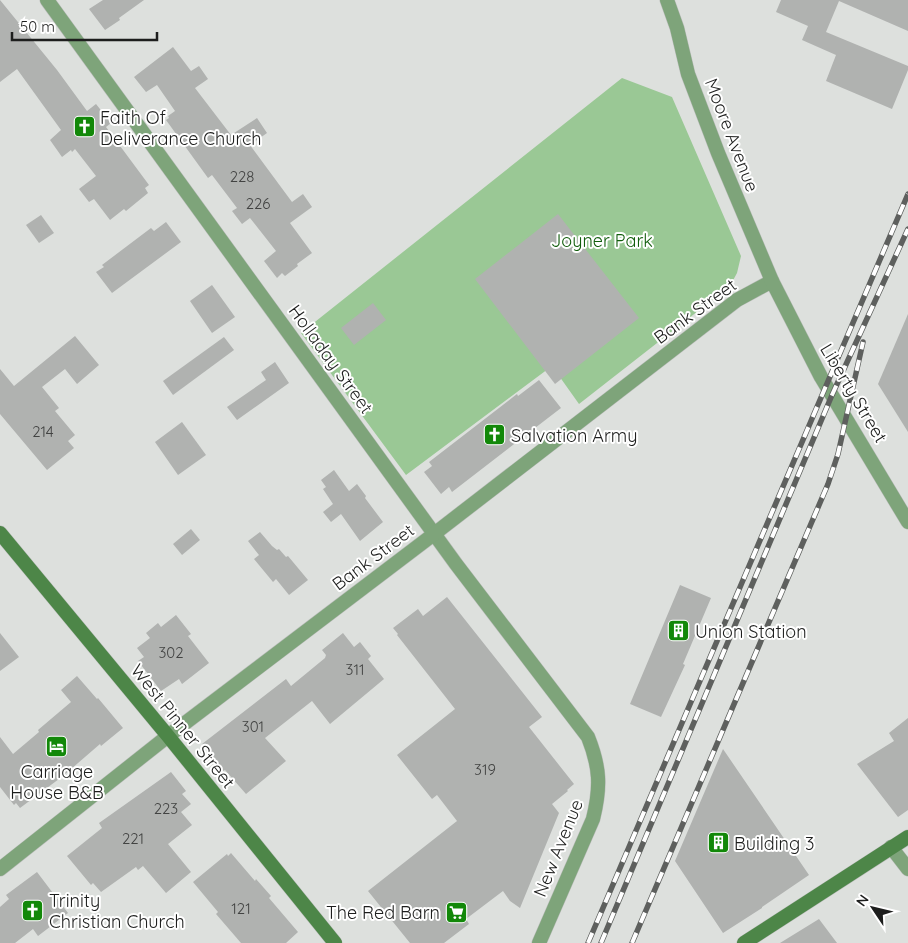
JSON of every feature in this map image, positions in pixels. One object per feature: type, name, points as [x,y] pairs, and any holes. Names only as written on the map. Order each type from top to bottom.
[{"type":"main road","name":"West Pinner Street","points":[[0,533],[168,736],[335,943]]},
{"type":"main road","points":[[744,943],[908,837]]},
{"type":"street","name":"Holladay Street","points":[[47,0],[434,534],[588,737]]},
{"type":"street","name":"Moore Avenue","points":[[667,0],[677,28],[688,74],[718,153],[772,281]]},
{"type":"street","name":"Bank Street","points":[[0,869],[168,736],[738,300],[772,281]]},
{"type":"street","name":"Liberty Street","points":[[772,281],[821,377],[908,522]]},
{"type":"street","name":"New Avenue","points":[[540,943],[593,819],[598,798],[600,778],[596,756],[588,737]]},
{"type":"street","points":[[891,847],[908,869]]},
{"type":"green space","name":"Joyner Park","points":[[622,78],[672,97],[741,256],[737,273],[730,286],[579,404],[552,366],[406,475],[301,333]]},
{"type":"building","points":[[0,0],[57,70],[87,111],[96,104],[111,123],[106,127],[149,185],[145,188],[148,193],[126,211],[124,209],[110,220],[94,199],[89,202],[79,189],[96,176],[75,149],[62,157],[50,140],[61,130],[17,69],[0,82]]},
{"type":"building","points":[[103,0],[144,0],[105,30],[89,9]]},
{"type":"building","points":[[781,0],[908,0],[908,31],[839,1],[826,32],[908,66],[892,109],[826,81],[836,55],[802,40],[808,26],[776,12]]},
{"type":"building","points":[[173,47],[191,71],[199,66],[208,79],[195,88],[231,135],[257,118],[267,133],[250,145],[292,202],[303,194],[312,207],[290,223],[312,253],[285,276],[282,273],[277,278],[264,261],[276,251],[250,218],[242,224],[232,211],[237,208],[212,175],[208,178],[166,120],[175,111],[157,85],[146,92],[134,77]]},
{"type":"building","points":[[558,214],[639,318],[555,384],[475,279]]},
{"type":"building","points":[[41,215],[54,233],[39,243],[26,225]]},
{"type":"building","points":[[166,222],[181,242],[112,293],[96,272],[104,267],[102,265],[151,228],[154,231]]},
{"type":"building","points":[[212,285],[235,317],[212,333],[190,301]]},
{"type":"building","points":[[373,303],[386,320],[354,345],[341,328]]},
{"type":"building","points":[[908,314],[908,432],[878,384]]},
{"type":"building","points":[[75,336],[99,365],[77,384],[65,369],[42,387],[59,408],[55,411],[75,435],[68,441],[74,448],[47,470],[0,414],[0,369],[14,386]]},
{"type":"building","points":[[224,337],[234,350],[173,395],[163,381]]},
{"type":"building","points":[[275,362],[289,383],[237,420],[227,407],[266,380],[261,372]]},
{"type":"building","name":"Salvation Army","points":[[539,380],[561,408],[452,492],[449,487],[441,494],[424,472],[432,466],[429,462],[517,394],[518,396]]},
{"type":"building","points":[[182,422],[206,455],[178,475],[155,442]]},
{"type":"building","points":[[334,470],[349,491],[357,484],[383,522],[360,541],[341,514],[331,522],[323,512],[333,504],[323,489],[326,487],[321,480]]},
{"type":"building","points":[[191,529],[200,540],[182,555],[173,544]]},
{"type":"building","points":[[260,532],[272,546],[277,550],[279,549],[286,557],[288,556],[308,580],[289,595],[276,579],[273,582],[254,559],[259,555],[248,541]]},
{"type":"building","name":"Union Station","points":[[680,585],[711,598],[683,664],[685,665],[661,717],[630,704]]},
{"type":"building","points":[[447,597],[542,717],[529,727],[574,784],[552,804],[559,813],[520,908],[510,901],[503,891],[466,919],[469,924],[444,943],[410,943],[368,891],[457,821],[437,795],[432,799],[397,755],[455,709],[393,628],[418,609],[423,616]]},
{"type":"building","points":[[176,615],[191,634],[188,636],[209,663],[182,684],[179,679],[161,691],[138,661],[144,657],[137,648],[150,638],[146,633],[158,623],[161,627]]},
{"type":"building","points":[[0,633],[19,657],[0,671]]},
{"type":"building","points":[[343,633],[354,647],[360,642],[371,656],[368,659],[384,679],[330,724],[312,701],[265,738],[286,761],[246,794],[225,770],[223,771],[202,744],[286,679],[291,686],[325,658],[326,655],[322,650]]},
{"type":"building","points":[[77,676],[123,728],[20,808],[16,803],[14,805],[0,787],[0,737],[13,754],[71,702],[61,690]]},
{"type":"building","points":[[908,718],[908,810],[898,817],[857,764],[894,741],[889,733]]},
{"type":"building","name":"Building 3","points":[[723,749],[809,875],[723,933],[675,861]]},
{"type":"building","points":[[171,772],[186,791],[182,794],[191,804],[181,812],[192,825],[168,844],[191,872],[166,893],[143,866],[138,870],[136,867],[101,892],[93,883],[91,885],[67,856],[102,828],[99,823]]},
{"type":"building","points":[[231,853],[271,896],[269,898],[298,932],[286,943],[241,943],[216,914],[218,912],[193,882],[227,854],[228,856]]},
{"type":"building","name":"Trinity Christian Church","points":[[37,872],[68,913],[38,936],[33,929],[15,943],[0,943],[0,907],[9,899],[6,895]]},
{"type":"building","points":[[819,919],[837,943],[780,943]]},
{"type":"railway","points":[[588,943],[908,194]]},
{"type":"railway","points":[[601,943],[832,395],[908,229]]},
{"type":"railway","points":[[632,943],[828,484],[838,454],[863,342]]},
{"type":"place","name":"Faith Of Deliverance Church","points":[[84,127]]},
{"type":"place","name":"Salvation Army","points":[[495,435]]},
{"type":"place","name":"Union Station","points":[[679,631]]},
{"type":"place","name":"Carriage House B&B","points":[[57,746]]},
{"type":"place","name":"Building 3","points":[[718,843]]},
{"type":"place","name":"Trinity Christian Church","points":[[33,910]]},
{"type":"place","name":"The Red Barn","points":[[456,912]]}]
